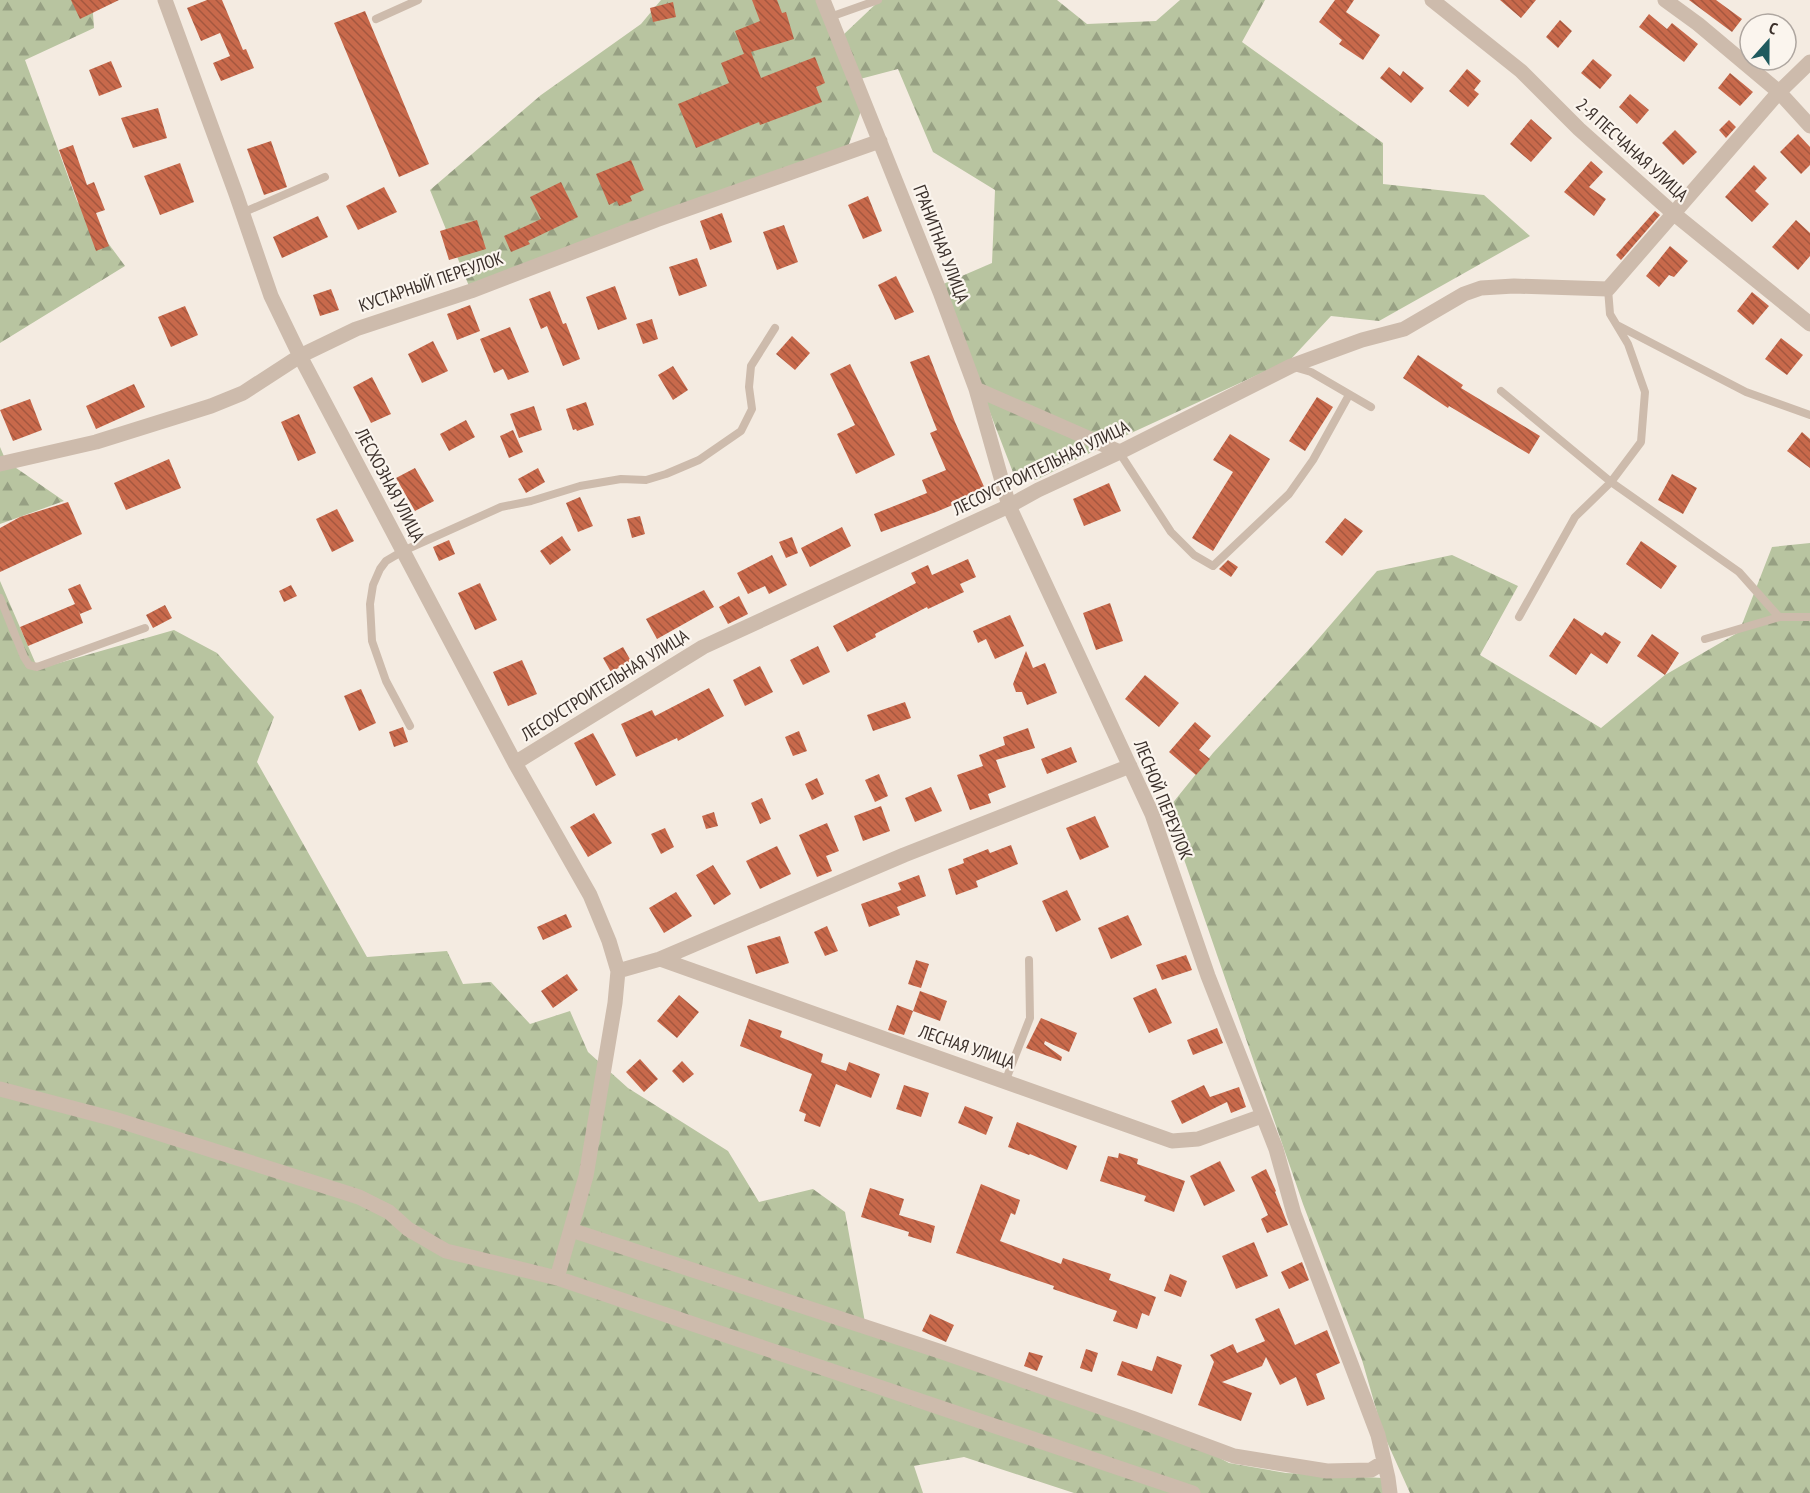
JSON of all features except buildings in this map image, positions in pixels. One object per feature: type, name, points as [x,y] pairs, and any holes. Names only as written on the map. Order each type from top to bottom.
[{"type":"street","name":"ЛЕСХОЗНАЯ УЛИЦА","points":[[165,0],[271,296],[300,356],[403,551],[516,763],[590,895],[609,941],[618,971]]},
{"type":"street","name":"ГРАНИТНАЯ УЛИЦА","points":[[823,0],[976,389],[1009,506]]},
{"type":"street","name":"2-Я ПЕСЧАНАЯ УЛИЦА","points":[[1432,0],[1521,71],[1579,129],[1673,213],[1810,324]]},
{"type":"street","points":[[1665,0],[1698,24],[1779,92],[1810,126]]},
{"type":"street","points":[[1608,290],[1779,92],[1810,62]]},
{"type":"street","name":"КУСТАРНЫЙ ПЕРЕУЛОК","points":[[0,464],[96,442],[211,406],[243,393],[300,356],[356,329],[471,291],[656,220],[880,141]]},
{"type":"street","name":"ЛЕСОУСТРОИТЕЛЬНАЯ УЛИЦА","points":[[516,763],[702,647],[1009,506],[1038,490],[1120,453],[1291,366],[1362,340],[1404,329],[1464,294],[1481,288],[1514,286],[1608,290]]},
{"type":"street","points":[[976,389],[1120,453]]},
{"type":"street","name":"ЛЕСНОЙ ПЕРЕУЛОК","points":[[1009,506],[1152,814],[1208,976],[1276,1149],[1294,1214],[1378,1435],[1390,1493]]},
{"type":"street","points":[[557,1278],[586,1176],[615,1003],[618,971],[660,959],[904,855],[1130,766]]},
{"type":"street","name":"ЛЕСНАЯ УЛИЦА","points":[[660,959],[1172,1141],[1198,1139],[1262,1116]]},
{"type":"street","points":[[0,1089],[114,1119],[359,1197],[389,1212],[408,1229],[446,1251],[557,1278],[1193,1493]]},
{"type":"street","points":[[571,1230],[942,1352],[1234,1456],[1327,1471],[1371,1470],[1383,1462]]},
{"type":"lane","points":[[376,19],[418,0]]},
{"type":"lane","points":[[830,17],[878,0]]},
{"type":"lane","points":[[242,213],[325,177]]},
{"type":"lane","points":[[1519,617],[1575,518],[1611,482],[1641,442],[1645,392],[1628,345],[1611,314],[1608,290]]},
{"type":"lane","points":[[1617,325],[1746,392],[1810,415]]},
{"type":"lane","points":[[410,726],[386,681],[372,640],[370,604],[373,585],[386,561],[403,551],[501,507],[531,501],[580,486],[621,478],[646,480],[699,460],[741,431],[752,409],[749,387],[752,366],[775,328]]},
{"type":"lane","points":[[1291,366],[1311,372],[1371,407]]},
{"type":"lane","points":[[1501,391],[1611,482],[1739,572],[1779,617]]},
{"type":"lane","points":[[1120,453],[1171,532],[1194,555],[1213,566],[1289,494],[1313,460],[1349,395]]},
{"type":"lane","points":[[0,598],[24,657],[29,665],[37,667],[145,628]]},
{"type":"lane","points":[[1706,639],[1779,617],[1810,617]]},
{"type":"lane","points":[[1005,1082],[1030,1018],[1029,960]]},
{"type":"green space","points":[[0,0],[92,0],[94,28],[25,60],[77,201],[125,266],[0,343]]},
{"type":"green space","points":[[661,0],[823,0],[864,103],[846,152],[471,291],[430,190],[541,95],[641,24]]},
{"type":"green space","points":[[880,0],[1057,0],[1087,24],[1156,21],[1180,0],[1265,0],[1242,42],[1383,143],[1383,184],[1484,195],[1530,236],[1379,321],[1331,316],[1290,360],[1116,440],[1036,480],[1014,475],[941,285],[992,263],[995,190],[933,152],[898,69],[860,79],[842,36]]},
{"type":"green space","points":[[0,447],[6,461],[64,501],[0,524]]},
{"type":"green space","points":[[1810,543],[1810,1493],[1410,1493],[1383,1433],[1362,1360],[1303,1204],[1167,810],[1213,753],[1313,645],[1377,571],[1452,555],[1518,586],[1480,655],[1601,728],[1665,675],[1739,632],[1772,547]]},
{"type":"green space","points":[[0,581],[38,669],[174,630],[217,653],[274,717],[257,762],[367,957],[447,951],[463,984],[491,982],[530,1024],[570,1011],[588,1052],[628,1088],[728,1151],[759,1202],[813,1189],[845,1212],[866,1328],[1188,1441],[1229,1463],[1286,1473],[1383,1478],[1385,1493],[1074,1493],[964,1457],[914,1466],[923,1493],[0,1493]]}]
